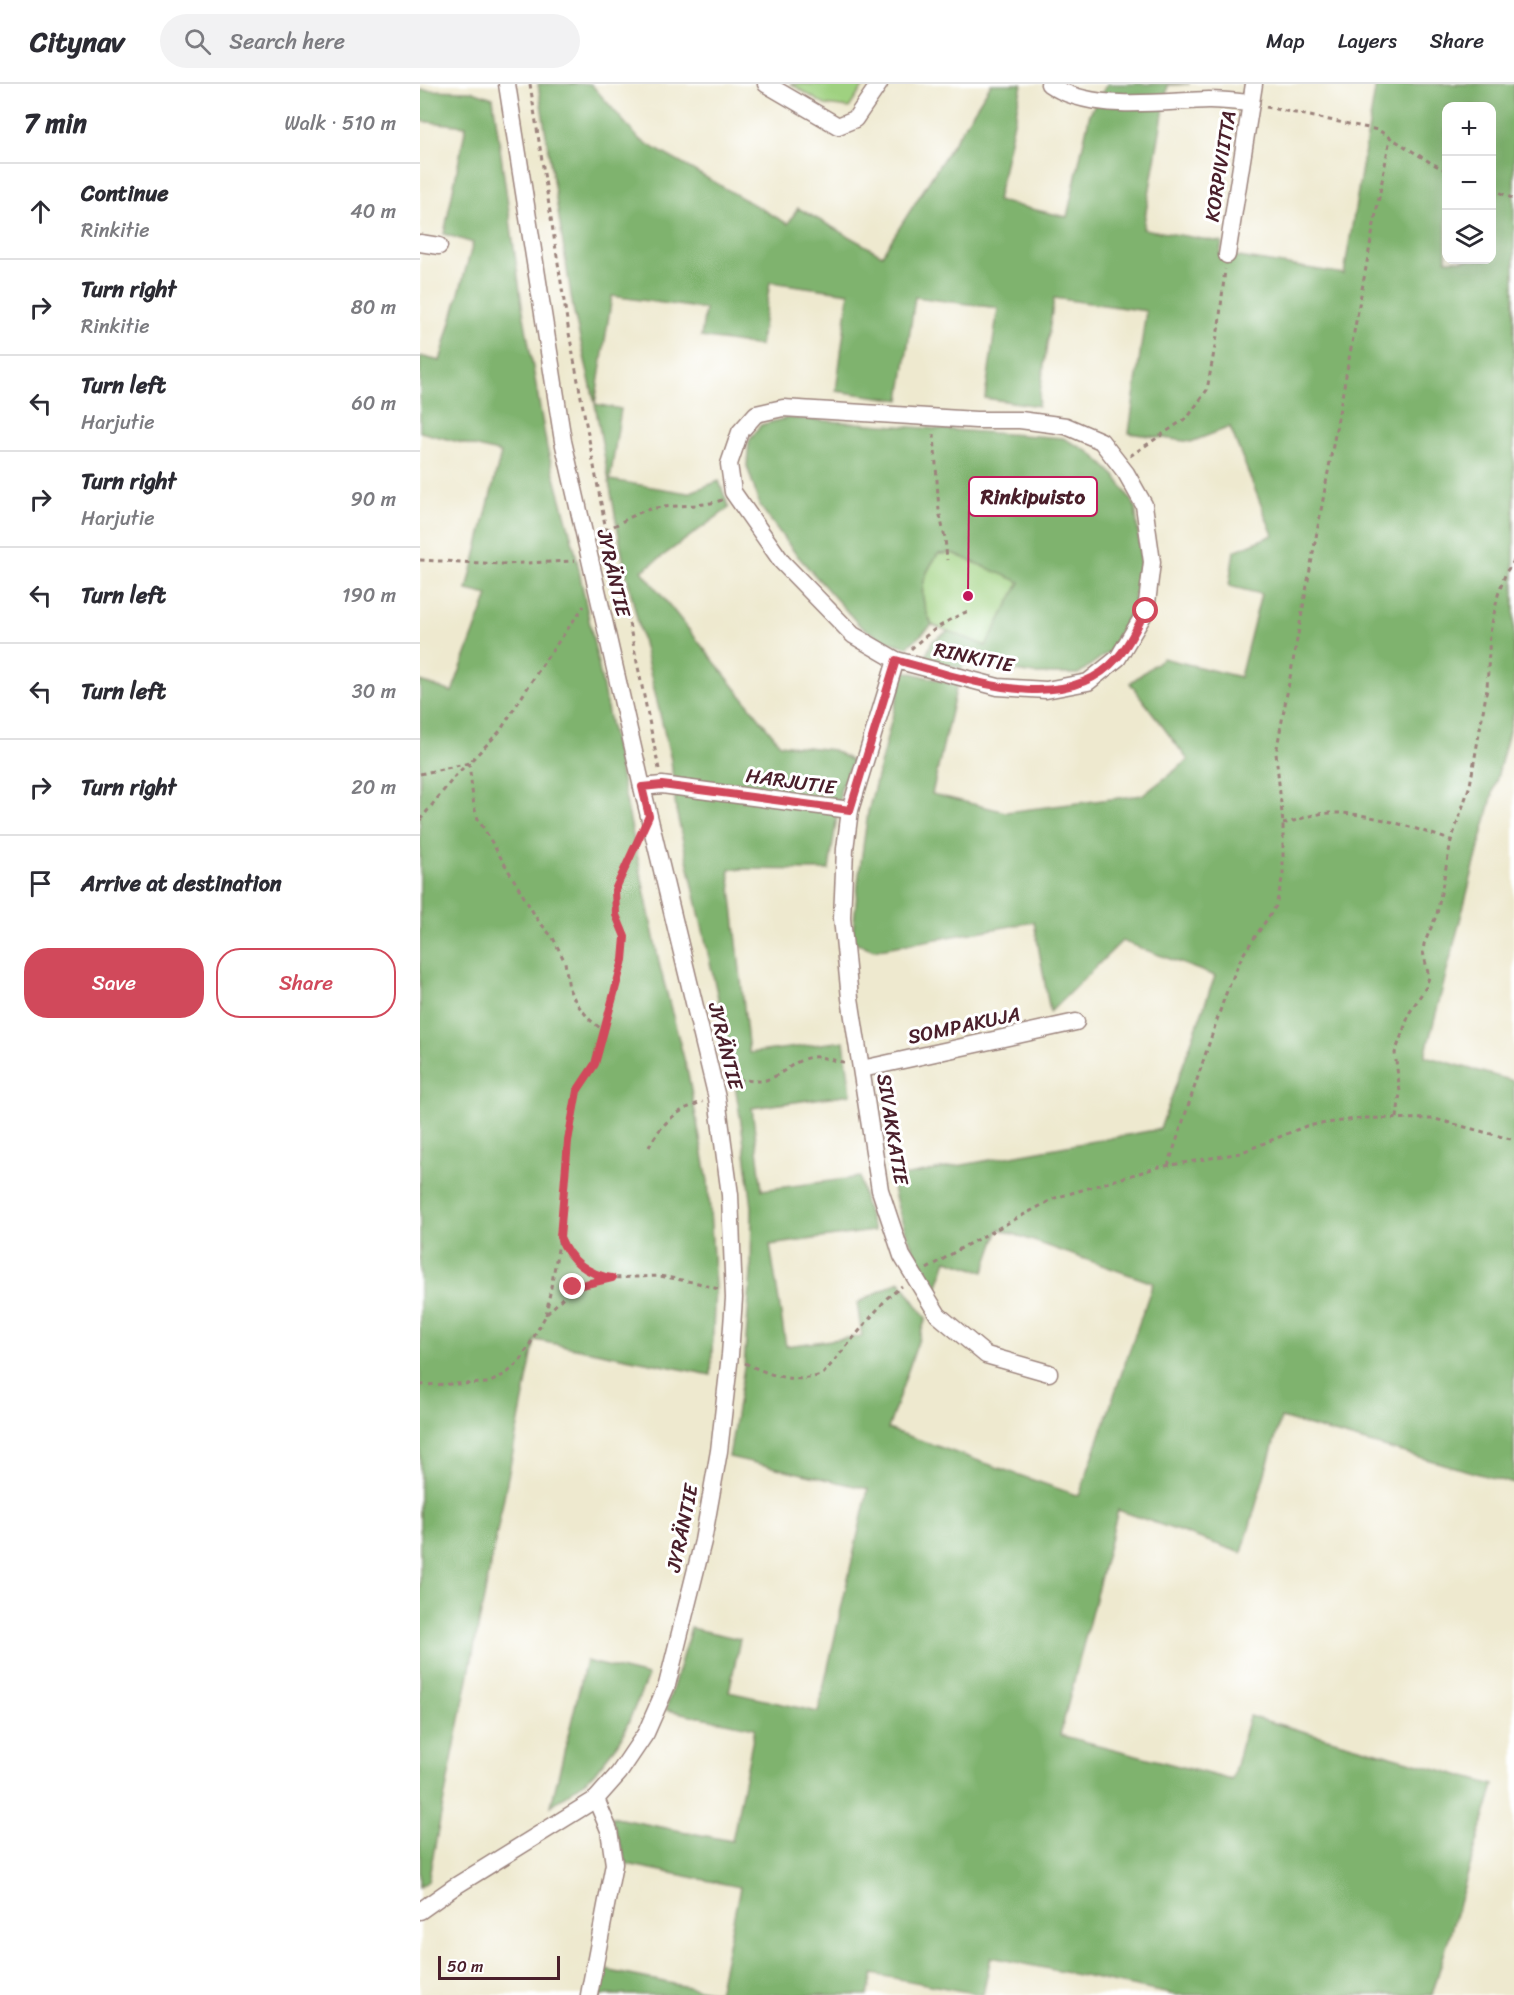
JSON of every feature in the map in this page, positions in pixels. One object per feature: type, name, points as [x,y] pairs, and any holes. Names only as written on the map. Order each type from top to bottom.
[{"type":"street","name":"JYRÄNTIE","points":[[420,1911],[454,1887],[596,1799],[619,1773],[646,1733],[667,1685],[703,1541],[719,1451],[734,1298],[730,1195],[715,1090],[642,787],[563,441],[507,84]]},
{"type":"street","points":[[766,84],[838,126],[855,119],[879,84]]},
{"type":"street","points":[[1049,84],[1087,99],[1125,103],[1211,100],[1251,103]]},
{"type":"street","name":"KORPIVIITTA","points":[[1227,255],[1254,84]]},
{"type":"street","points":[[420,243],[439,246]]},
{"type":"street","name":"RINKITIE","points":[[783,408],[934,417],[1020,420],[1066,426],[1101,441],[1118,463],[1144,506],[1152,562],[1146,611],[1118,658],[1088,682],[1046,690],[998,687],[898,661],[854,635],[782,562],[733,492],[729,464],[740,432],[756,414],[783,408]]},
{"type":"street","name":"HARJUTIE","points":[[642,787],[662,785],[850,810],[898,661]]},
{"type":"street","name":"SIVAKKATIE","points":[[850,810],[845,849],[842,918],[850,998],[880,1190],[902,1256],[938,1315],[986,1355],[1049,1373]]},
{"type":"street","name":"SOMPAKUJA","points":[[861,1065],[1076,1022]]},
{"type":"street","points":[[589,1995],[614,1864],[609,1830],[596,1799]]},
{"type":"path","points":[[530,84],[569,333],[606,530],[624,598],[662,785]]},
{"type":"path","points":[[1251,103],[1378,130],[1442,168]]},
{"type":"path","points":[[1168,1166],[1225,996],[1242,956],[1276,906],[1283,875],[1283,824],[1276,753],[1390,138]]},
{"type":"path","points":[[1496,191],[1514,199]]},
{"type":"path","points":[[1118,463],[1188,417],[1207,390],[1219,325],[1227,255]]},
{"type":"path","points":[[934,417],[939,511],[947,560]]},
{"type":"path","points":[[606,530],[647,510],[705,505],[725,499],[733,492]]},
{"type":"path","points":[[420,560],[502,564],[570,562],[589,559]]},
{"type":"path","points":[[1398,1118],[1400,1092],[1395,1053],[1410,1012],[1426,987],[1429,977],[1423,952],[1424,944],[1437,914],[1451,841],[1470,785],[1487,689],[1490,633],[1498,595],[1506,572],[1514,561]]},
{"type":"path","points":[[420,820],[456,775],[500,731],[595,586]]},
{"type":"path","points":[[898,661],[924,637],[968,611]]},
{"type":"path","points":[[420,774],[469,763]]},
{"type":"path","points":[[469,763],[474,807],[478,819],[537,919],[553,938],[565,962],[569,989],[577,1004],[590,1020],[604,1030]]},
{"type":"path","points":[[1283,824],[1320,814],[1357,815],[1410,827],[1451,841]]},
{"type":"path","points":[[546,1315],[560,1237],[573,1108],[577,1091],[595,1064],[623,960],[625,937],[616,915],[615,890],[649,816]]},
{"type":"path","points":[[650,1147],[665,1121],[715,1090],[744,1078],[762,1081],[776,1077],[796,1063],[811,1057],[826,1057],[861,1065]]},
{"type":"path","points":[[730,1355],[759,1370],[782,1377],[811,1379],[823,1374],[887,1298],[915,1277],[963,1247],[1055,1198],[1168,1166],[1240,1153],[1306,1126],[1363,1118],[1435,1119],[1514,1140]]},
{"type":"path","points":[[560,1237],[564,1246],[589,1273],[612,1278],[660,1276],[698,1282],[725,1291],[734,1298]]},
{"type":"path","points":[[420,1385],[489,1383],[507,1373],[521,1360],[546,1315],[573,1287],[612,1278]]},
{"type":"green space","points":[[538,84],[591,84],[640,140],[788,224],[798,208],[882,255],[991,84],[1022,84],[997,201],[1067,217],[1090,113],[1107,84],[1190,84],[1168,85],[1143,229],[1222,242],[1220,254],[1344,274],[1376,84],[1514,84],[1514,712],[1425,1056],[1514,1081],[1514,1484],[1281,1418],[1242,1553],[1118,1510],[1060,1735],[1232,1780],[1249,1716],[1494,1785],[1432,1995],[1175,1995],[991,1957],[983,1995],[873,1974],[868,1995],[599,1995],[605,1970],[718,1993],[740,1887],[627,1864],[611,1817],[732,1841],[755,1728],[666,1710],[691,1628],[740,1639],[729,1692],[818,1712],[868,1489],[729,1457],[744,1367],[751,1273],[752,1207],[729,1047],[676,810],[671,760],[624,564],[595,404],[573,308]],"holes":[[[770,282],[849,293],[836,391],[900,400],[915,297],[998,308],[985,398],[1038,406],[1054,298],[1146,311],[1129,433],[1191,442],[1230,427],[1273,535],[1234,551],[1229,586],[1261,594],[1240,677],[1163,658],[1130,683],[1188,760],[1143,795],[1006,812],[932,794],[957,685],[904,671],[868,812],[852,941],[874,950],[1034,922],[1050,1012],[1122,941],[1215,976],[1160,1129],[891,1178],[898,1210],[908,1237],[936,1291],[947,1260],[984,1272],[999,1229],[1153,1283],[1079,1496],[888,1429],[926,1318],[900,1281],[857,1303],[862,1336],[786,1346],[770,1245],[874,1231],[865,1204],[860,1177],[762,1190],[752,1108],[851,1094],[844,1041],[749,1053],[729,869],[829,870],[841,788],[852,761],[833,750],[780,744],[642,571],[729,508],[719,481],[688,493],[610,480],[621,409],[595,404],[612,296],[705,309],[701,337],[760,346]]]},
{"type":"green space","points":[[791,84],[865,84],[849,108],[825,105]]},
{"type":"green space","points":[[420,90],[473,91],[493,98],[522,305],[547,448],[575,551],[660,967],[688,1074],[708,1181],[715,1286],[711,1375],[535,1340],[428,1881],[420,1887],[420,681],[452,692],[488,595],[467,590],[501,453],[420,432],[420,356],[440,361],[473,243],[444,234],[466,126],[420,121]]},
{"type":"green space","points":[[787,418],[1063,438],[1090,452],[1115,476],[1135,506],[1141,559],[1133,607],[1110,651],[1078,674],[1034,674],[963,663],[962,669],[925,658],[932,641],[948,631],[986,646],[1020,582],[952,553],[938,554],[927,572],[923,597],[932,625],[907,647],[884,640],[860,626],[795,553],[760,506],[747,466],[749,441],[761,425]]},
{"type":"green space","points":[[952,553],[1021,581],[986,646],[932,625],[927,614],[923,588],[927,572],[938,554]]},
{"type":"green space","points":[[586,1661],[648,1676],[621,1739],[593,1775],[551,1806]]},
{"type":"place","name":"Rinkipuisto","points":[[968,596]]},
{"type":"route","points":[[573,1287],[612,1278],[589,1273],[574,1259],[560,1237],[573,1108],[577,1091],[595,1064],[600,1051],[623,960],[625,937],[616,915],[615,890],[649,816],[642,787],[662,785],[850,810],[896,660],[998,687],[1046,690],[1088,682],[1118,658],[1146,611]]}]
